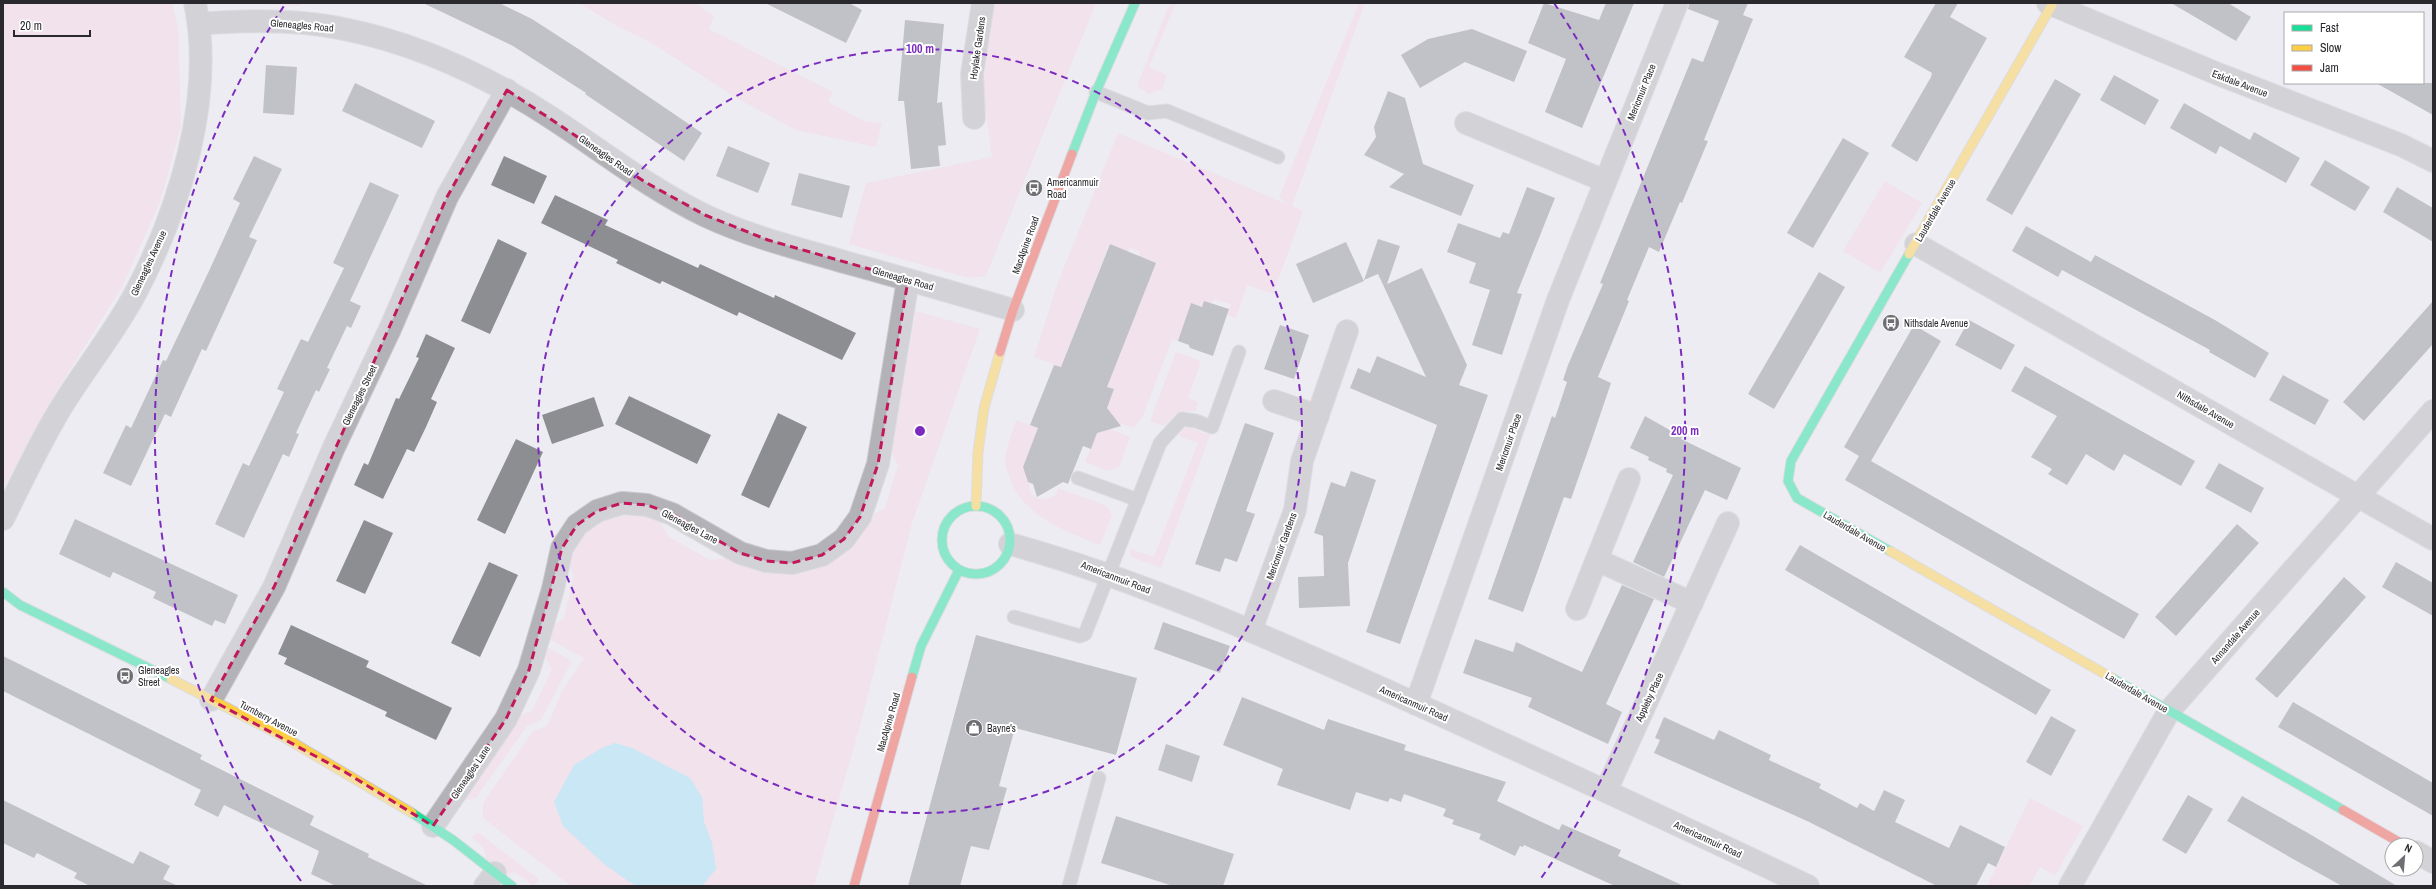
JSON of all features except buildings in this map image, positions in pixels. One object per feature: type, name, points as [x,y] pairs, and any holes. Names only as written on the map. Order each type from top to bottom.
[{"type":"street","name":"Hoylake Gardens","points":[[974,118],[972,74],[983,3]]},
{"type":"street","name":"MacAlpine Road","points":[[976,506],[978,452],[984,408],[1013,310],[1096,92],[1135,3]]},
{"type":"street","name":"Mericmuir Place","points":[[1416,704],[1558,300],[1677,3]]},
{"type":"street","name":"Eskdale Avenue","points":[[2050,4],[2218,74],[2401,145],[2433,161]]},
{"type":"street","name":"Lauderdale Avenue","points":[[2050,4],[1916,244],[1791,461],[1788,481],[1797,498],[2390,837]]},
{"type":"street","name":"Gleneagles Road","points":[[197,13],[344,28],[404,45],[464,67],[507,90],[550,117],[645,182],[706,215],[768,240],[1013,310]]},
{"type":"street","name":"Gleneagles Avenue","points":[[3,519],[58,412],[134,294],[173,209],[196,127],[201,72],[197,13]]},
{"type":"street","name":"Gleneagles Street","points":[[211,700],[274,587],[334,447],[390,329],[447,197],[507,90]]},
{"type":"street","points":[[1466,123],[1605,181]]},
{"type":"street","name":"Nithsdale Avenue","points":[[1916,244],[2433,539]]},
{"type":"street","name":"Gleneagles Lane","points":[[433,826],[506,719],[529,670],[553,589],[562,548],[577,525],[598,511],[622,503],[647,505],[672,514],[740,553],[766,561],[792,563],[822,555],[844,539],[860,517],[878,464],[908,280]]},
{"type":"street","name":"Mericmuir Gardens","points":[[1250,630],[1295,510],[1302,461],[1347,331]]},
{"type":"street","points":[[1274,401],[1318,416]]},
{"type":"street","name":"Annandale Avenue","points":[[2070,886],[2169,711],[2433,411]]},
{"type":"street","points":[[1577,609],[1629,479]]},
{"type":"street","points":[[976,506],[987,508],[998,513],[1005,522],[1009,533],[1010,544],[1004,560],[992,571],[969,574],[959,570],[950,563],[944,554],[941,543],[942,531],[947,521],[955,513],[965,507],[976,506]]},
{"type":"street","name":"Appleby Place","points":[[1606,791],[1728,523]]},
{"type":"street","name":"Americanmuir Road","points":[[1010,544],[1110,574],[1250,630],[1606,791],[1808,886]]},
{"type":"street","points":[[1597,560],[1692,603]]},
{"type":"street","name":"MacAlpine Road","points":[[854,886],[921,646],[959,570]]},
{"type":"street","name":"Turnberry Avenue","points":[[3,592],[20,605],[211,700],[346,772],[433,826],[497,882]]},
{"type":"street","points":[[2424,857],[2433,862]]},
{"type":"lane","points":[[1096,92],[1148,113],[1167,111],[1278,157]]},
{"type":"lane","points":[[1014,617],[1083,636],[1088,631],[1160,443],[1182,419],[1196,421],[1212,427],[1239,352]]},
{"type":"lane","points":[[1078,478],[1138,500]]},
{"type":"lane","points":[[1069,886],[1099,778]]},
{"type":"highlighted area","points":[[507,90],[645,182],[705,215],[768,240],[908,280],[878,464],[860,517],[844,539],[822,555],[792,563],[766,561],[740,553],[672,514],[647,505],[622,503],[597,511],[577,525],[562,548],[529,670],[506,719],[433,826],[345,772],[211,700],[274,587],[447,197]]},
{"type":"shaded area","points":[[3,3],[172,3],[178,26],[181,126],[160,202],[122,287],[48,405],[3,489]]},
{"type":"shaded area","points":[[243,3],[300,3],[300,6]]},
{"type":"shaded area","points":[[579,3],[695,3],[714,16],[709,29],[833,92],[828,102],[864,121],[882,123],[876,147],[796,130],[738,99],[650,42],[615,25]]},
{"type":"shaded area","points":[[995,3],[1096,3],[986,276],[969,278],[849,244],[866,183],[992,157],[983,87],[990,27]]},
{"type":"shaded area","points":[[1170,3],[1176,3],[1149,67],[1167,75],[1162,89],[1149,94],[1137,86]]},
{"type":"shaded area","points":[[1359,3],[1365,3],[1292,206],[1303,211],[1273,294],[1247,285],[1236,318],[1227,315],[1231,304],[1214,299],[1212,304],[1204,301],[1202,307],[1191,303],[1179,341],[1172,340],[1142,418],[1134,428],[1114,421],[1111,413],[1105,411],[1114,389],[1107,387],[1156,263],[1138,256],[1140,252],[1130,247],[1128,252],[1109,244],[1061,367],[1034,357],[1057,285],[1118,133],[1289,205],[1279,197]]},
{"type":"shaded area","points":[[1885,181],[1922,203],[1880,273],[1843,251]]},
{"type":"shaded area","points":[[916,311],[980,329],[912,523],[860,726],[814,886],[571,886],[483,818],[483,803],[533,731],[547,726],[562,691],[584,658],[549,639],[552,626],[564,618],[574,574],[567,564],[580,537],[597,521],[618,513],[641,514],[659,520],[669,537],[710,560],[727,558],[776,572],[811,569],[845,552],[871,516],[885,508],[898,465],[891,451]]},
{"type":"shaded area","points":[[1176,352],[1201,361],[1188,398],[1198,402],[1196,411],[1179,412],[1163,426],[1150,421]]},
{"type":"shaded area","points":[[1016,420],[1038,428],[1023,467],[1025,472],[1032,475],[1029,482],[1030,493],[1036,497],[1045,499],[1056,495],[1058,488],[1107,506],[1112,515],[1100,545],[1072,534],[1045,520],[1022,500],[1014,488],[1005,464],[1005,456]]},
{"type":"shaded area","points":[[1188,427],[1210,435],[1161,568],[1131,557],[1130,549],[1154,557],[1198,443],[1179,436],[1182,429]]},
{"type":"shaded area","points":[[1099,428],[1110,429],[1130,437],[1119,467],[1107,471],[1085,462]]},
{"type":"shaded area","points":[[547,647],[572,661],[541,720],[527,726],[476,798],[462,801],[520,715],[532,711],[552,669],[545,657]]},
{"type":"shaded area","points":[[2030,798],[2083,826],[2055,876],[2040,867],[2029,886],[1987,886]]},
{"type":"shaded area","points":[[479,833],[539,879],[534,886],[516,873],[501,874],[488,864],[483,847],[471,837]]},
{"type":"water","points":[[615,743],[632,748],[690,778],[702,797],[704,822],[712,843],[716,869],[702,886],[638,886],[631,883],[604,864],[563,826],[554,802],[574,765],[602,748]]},
{"type":"traffic: fast","points":[[1072,154],[1096,92],[1135,3]]},
{"type":"traffic: fast","points":[[1890,551],[1797,498],[1788,481],[1791,461],[1909,254]]},
{"type":"traffic: fast","points":[[969,506],[983,506],[995,512],[1004,521],[1010,533],[1010,540],[1008,553],[1000,564],[989,572],[983,574],[969,574],[963,572],[952,564],[944,553],[942,547],[942,533],[944,527],[952,516],[963,508],[969,506]]},
{"type":"traffic: fast","points":[[912,677],[921,646],[959,570]]},
{"type":"traffic: fast","points":[[3,592],[20,605],[171,679]]},
{"type":"traffic: fast","points":[[2112,678],[2343,810]]},
{"type":"traffic: fast","points":[[412,813],[453,840],[512,886]]},
{"type":"traffic: slow","points":[[1909,254],[2052,5]]},
{"type":"traffic: slow","points":[[976,506],[978,452],[984,408],[1000,352]]},
{"type":"traffic: slow","points":[[1890,551],[2112,678]]},
{"type":"traffic: slow","points":[[171,679],[282,736],[412,813]]},
{"type":"traffic: jam","points":[[1000,352],[1013,310],[1072,154]]},
{"type":"traffic: jam","points":[[854,886],[912,677]]},
{"type":"traffic: jam","points":[[2343,810],[2390,837]]},
{"type":"place","name":"Americanmuir Road","points":[[1034,188]]},
{"type":"place","name":"Nithsdale Avenue","points":[[1891,323]]},
{"type":"place","name":"Gleneagles Street","points":[[125,676]]},
{"type":"place","name":"Bayne's","points":[[974,728]]}]
